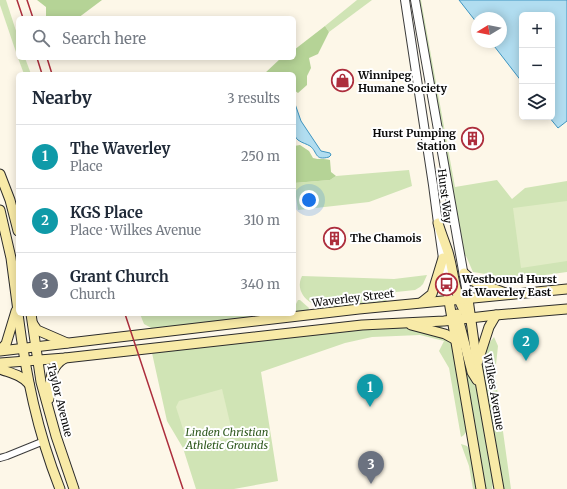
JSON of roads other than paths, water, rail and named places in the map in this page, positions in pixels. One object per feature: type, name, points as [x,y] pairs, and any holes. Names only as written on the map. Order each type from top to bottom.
[{"type":"main road","points":[[0,176],[10,200],[16,223]]},
{"type":"main road","points":[[0,210],[11,258],[16,295]]},
{"type":"main road","points":[[438,223],[448,253],[459,300],[456,320],[456,340],[481,489]]},
{"type":"main road","points":[[422,302],[432,294],[443,258]]},
{"type":"main road","points":[[464,273],[473,281],[512,295]]},
{"type":"main road","name":"Waverley Street","points":[[0,350],[35,348],[422,302],[459,300],[567,289]]},
{"type":"main road","name":"Wilkes Avenue","points":[[459,300],[470,318],[499,489]]},
{"type":"main road","points":[[0,363],[65,358],[362,325],[456,320],[567,309]]},
{"type":"main road","points":[[477,364],[488,327],[496,315]]},
{"type":"main road","points":[[0,350],[6,344],[16,316]]},
{"type":"main road","points":[[19,316],[29,384],[37,418],[60,489]]},
{"type":"main road","points":[[31,318],[37,330],[69,343]]},
{"type":"main road","name":"Taylor Avenue","points":[[31,318],[37,360],[48,407],[74,489]]},
{"type":"main road","points":[[456,320],[472,372],[481,386]]},
{"type":"main road","points":[[400,323],[445,334],[456,340]]},
{"type":"main road","points":[[48,407],[53,369],[58,362],[65,358]]},
{"type":"main road","points":[[0,369],[20,376],[29,384]]},
{"type":"street","name":"Hurst Way","points":[[405,0],[434,185],[443,258],[459,300]]},
{"type":"street","name":"Hurst Way","points":[[415,0],[464,273],[459,300]]},
{"type":"street","points":[[0,458],[44,441]]},
{"type":"water","points":[[459,0],[567,0],[567,121],[558,128],[551,120],[555,120],[555,12],[519,12],[519,78],[496,48],[507,48],[507,12],[471,12],[471,15]]},
{"type":"water","points":[[296,107],[301,121],[321,151],[330,153],[331,155],[329,157],[321,158],[310,146],[298,140],[296,137]]},
{"type":"railway","points":[[17,0],[22,16]]},
{"type":"railway","points":[[27,0],[32,16]]},
{"type":"railway","points":[[38,60],[41,72]]},
{"type":"railway","points":[[48,60],[51,72]]},
{"type":"railway","points":[[126,316],[183,489]]},
{"type":"place","name":"Winnipeg Humane Society","points":[[342,81]]},
{"type":"place","name":"Hurst Pumping Station","points":[[472,139]]},
{"type":"place","name":"The Chamois","points":[[334,238]]},
{"type":"place","name":"Westbound Hurst at Waverley East","points":[[446,285]]},
{"type":"place","name":"KGS Place","points":[[526,361]]},
{"type":"place","name":"The Waverley","points":[[370,407]]},
{"type":"place","name":"Grant Church","points":[[371,484]]},
{"type":"park label","name":"Linden Christian Athletic Grounds","points":[[227,438]]}]
